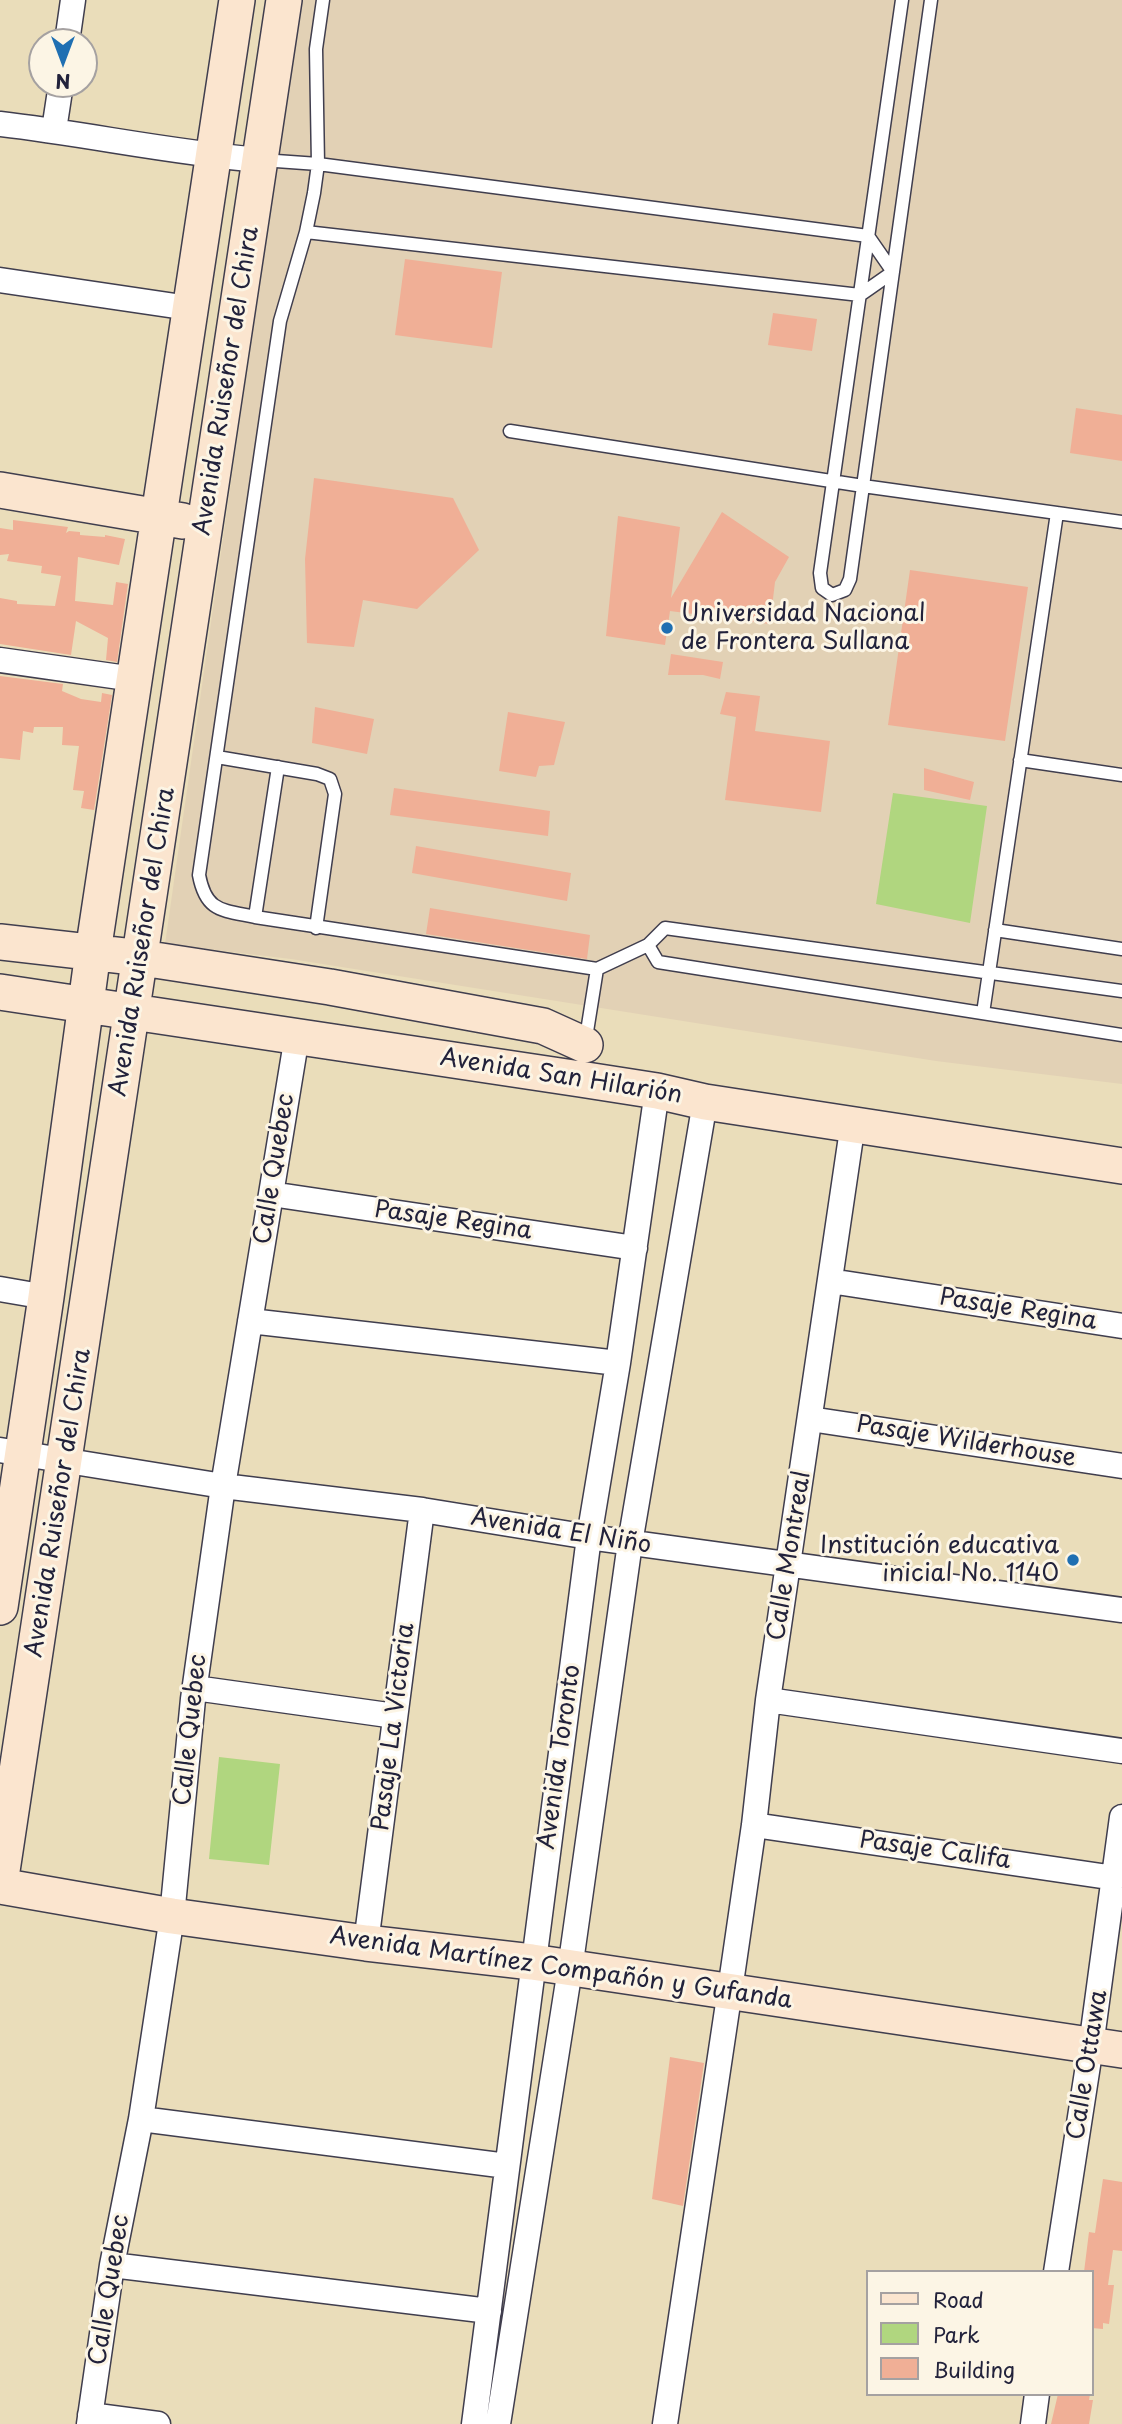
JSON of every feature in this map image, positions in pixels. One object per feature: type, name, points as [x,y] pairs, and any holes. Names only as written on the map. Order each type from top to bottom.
[{"type":"street","points":[[69,28],[73,0]]},
{"type":"street","points":[[0,1607],[11,1452],[46,1297],[93,953],[237,0]]},
{"type":"street","name":"Avenida Ruiseñor del Chira","points":[[0,1885],[142,958],[284,0]]},
{"type":"street","points":[[54,130],[59,98]]},
{"type":"street","points":[[0,124],[213,156],[260,160]]},
{"type":"street","points":[[0,280],[189,308]]},
{"type":"street","points":[[0,491],[205,525]]},
{"type":"street","points":[[0,660],[134,679]]},
{"type":"street","name":"Avenida San Hilarión","points":[[0,942],[142,958],[330,988],[543,1027],[582,1062]]},
{"type":"street","name":"Avenida San Hilarión","points":[[0,992],[297,1035],[582,1062],[657,1091],[705,1102],[1122,1166]]},
{"type":"street","name":"Calle Quebec","points":[[90,2420],[112,2265],[141,2119],[172,1916],[195,1688],[223,1486],[297,1035]]},
{"type":"street","name":"Avenida Toronto","points":[[474,2424],[589,1537],[618,1363],[657,1091]]},
{"type":"street","name":"Avenida Toronto","points":[[498,2424],[570,1969],[630,1543],[705,1102]]},
{"type":"street","name":"Calle Montreal","points":[[665,2424],[754,1825],[768,1700],[853,1123]]},
{"type":"street","name":"Pasaje Regina","points":[[271,1194],[635,1248]]},
{"type":"street","name":"Pasaje Regina","points":[[830,1281],[1122,1326]]},
{"type":"street","points":[[0,1289],[46,1297]]},
{"type":"street","points":[[250,1321],[618,1363]]},
{"type":"street","name":"Pasaje Wilderhouse","points":[[810,1419],[1122,1466]]},
{"type":"street","name":"Avenida El Niño","points":[[11,1452],[223,1486],[422,1510],[630,1543],[1122,1610]]},
{"type":"street","name":"Pasaje La Victoria","points":[[366,1943],[422,1510]]},
{"type":"street","points":[[195,1688],[396,1716]]},
{"type":"street","points":[[768,1700],[1122,1751]]},
{"type":"street","name":"Calle Ottawa","points":[[1056,2270],[1107,2048],[1115,1878],[1122,1817]]},
{"type":"street","name":"Pasaje Califa","points":[[754,1825],[1115,1878]]},
{"type":"street","name":"Avenida Martínez Compañón y Gufanda","points":[[0,1885],[172,1916],[366,1943],[532,1962],[1107,2048]]},
{"type":"street","points":[[141,2119],[507,2166]]},
{"type":"street","points":[[112,2265],[489,2311]]},
{"type":"street","points":[[1033,2424],[1037,2396]]},
{"type":"street","points":[[90,2420],[158,2424]]},
{"type":"lane","points":[[323,0],[316,49],[317,164],[314,193],[306,232],[280,321],[199,875],[203,896],[220,909],[255,917],[597,969],[648,945],[665,928],[1122,991]]},
{"type":"lane","points":[[902,0],[820,573],[822,588],[832,595],[845,590],[850,579],[931,0]]},
{"type":"lane","points":[[260,160],[317,164],[868,236],[893,272]]},
{"type":"lane","points":[[306,232],[860,295],[893,272]]},
{"type":"lane","points":[[510,432],[1122,522]]},
{"type":"lane","points":[[984,1013],[1057,513]]},
{"type":"lane","points":[[217,757],[317,774],[330,779],[335,794],[317,928]]},
{"type":"lane","points":[[1020,760],[1122,775]]},
{"type":"lane","points":[[255,917],[278,767]]},
{"type":"lane","points":[[995,930],[1122,949]]},
{"type":"lane","points":[[648,945],[657,962],[1122,1035]]},
{"type":"lane","points":[[582,1062],[597,969]]},
{"type":"shaded area","name":"Universidad Nacional de Frontera Sullana","points":[[300,0],[1122,0],[1122,1084],[936,1061],[291,959],[165,944]]},
{"type":"green space","points":[[893,793],[987,806],[970,923],[876,904]]},
{"type":"green space","points":[[219,1757],[280,1764],[269,1865],[209,1859]]},
{"type":"building","points":[[405,259],[502,272],[492,348],[395,335]]},
{"type":"building","points":[[773,313],[817,319],[812,351],[768,345]]},
{"type":"building","points":[[1076,408],[1122,415],[1122,461],[1070,453]]},
{"type":"building","points":[[314,478],[453,498],[479,550],[417,609],[363,600],[354,647],[307,643],[305,559]]},
{"type":"building","points":[[722,512],[789,557],[775,582],[770,624],[670,611],[665,645],[606,636],[618,516],[680,527],[671,598]]},
{"type":"building","points":[[13,520],[68,527],[66,533],[80,532],[80,535],[105,535],[125,539],[119,565],[78,557],[75,601],[113,605],[116,582],[128,584],[117,662],[106,660],[108,638],[76,621],[71,655],[0,644],[0,598],[17,601],[17,604],[55,606],[61,576],[41,573],[42,566],[7,561],[9,554],[0,555],[0,528],[13,530]]},
{"type":"building","points":[[910,570],[1028,587],[1005,741],[888,725]]},
{"type":"building","points":[[671,654],[723,662],[720,679],[703,675],[668,675]]},
{"type":"building","points":[[0,676],[63,684],[62,691],[81,699],[101,702],[102,693],[112,695],[94,810],[81,808],[84,791],[73,790],[79,746],[62,745],[63,727],[34,727],[33,733],[23,731],[20,760],[0,758]]},
{"type":"building","points":[[726,692],[760,696],[755,731],[830,741],[821,812],[725,800],[736,717],[720,714]]},
{"type":"building","points":[[315,707],[374,719],[367,754],[312,743]]},
{"type":"building","points":[[508,712],[565,722],[554,765],[539,766],[536,777],[499,771]]},
{"type":"building","points":[[924,768],[974,782],[970,800],[924,790]]},
{"type":"building","points":[[394,788],[550,811],[548,836],[390,815]]},
{"type":"building","points":[[416,846],[571,873],[567,901],[412,873]]},
{"type":"building","points":[[430,908],[590,935],[587,959],[426,934]]},
{"type":"building","points":[[670,2057],[704,2063],[683,2206],[652,2199]]},
{"type":"building","points":[[1103,2179],[1122,2182],[1122,2251],[1113,2250],[1108,2285],[1114,2285],[1109,2324],[1103,2323],[1103,2329],[1094,2328],[1094,2270],[1084,2270],[1089,2232],[1095,2233]]},
{"type":"building","points":[[1058,2396],[1090,2396],[1089,2400],[1093,2400],[1089,2424],[1051,2424]]},
{"type":"place","name":"Universidad Nacional de Frontera Sullana","points":[[667,628]]},
{"type":"place","name":"Institución educativa inicial No. 1140","points":[[1073,1560]]}]
